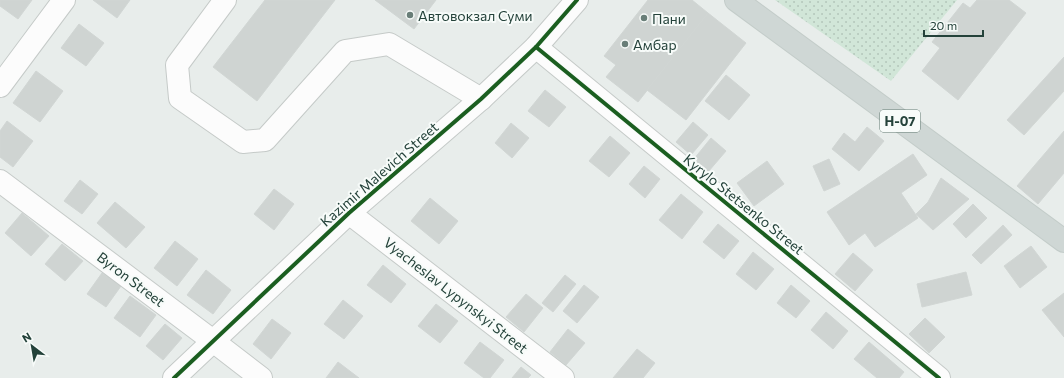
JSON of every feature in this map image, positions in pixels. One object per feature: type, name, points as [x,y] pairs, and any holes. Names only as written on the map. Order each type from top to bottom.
[{"type":"main road","name":"Н-07","points":[[736,0],[1064,241]]},
{"type":"street","points":[[0,86],[64,0]]},
{"type":"street","points":[[226,0],[177,65],[180,98],[243,142],[265,140],[345,51],[389,44],[481,99]]},
{"type":"street","name":"Kazimir Malevich Street","points":[[174,378],[349,213],[481,99],[536,46],[577,0]]},
{"type":"street","name":"Kyrylo Stetsenko Street","points":[[536,46],[939,378]]},
{"type":"street","name":"Byron Street","points":[[0,181],[214,341],[261,378]]},
{"type":"street","name":"Vyacheslav Lypynskyi Street","points":[[349,213],[563,378]]},
{"type":"green space","points":[[775,0],[957,0],[891,81]]},
{"type":"building","points":[[0,0],[32,0],[18,19],[0,6]]},
{"type":"building","points":[[93,0],[130,0],[117,18]]},
{"type":"building","points":[[265,0],[335,0],[257,101],[213,67]]},
{"type":"building","name":"Автовокзал Суми","points":[[375,0],[436,0],[414,29]]},
{"type":"building","points":[[648,0],[692,0],[708,13],[638,102],[606,77],[616,65],[604,56]]},
{"type":"building","points":[[977,0],[1009,0],[1026,13],[958,100],[922,71],[940,48],[932,42],[963,3],[970,8]]},
{"type":"building","points":[[708,13],[746,43],[686,120],[647,90]]},
{"type":"building","points":[[79,24],[104,43],[86,66],[61,48]]},
{"type":"building","points":[[1064,57],[1064,91],[1024,135],[1007,120]]},
{"type":"building","points":[[36,71],[63,91],[40,122],[13,103]]},
{"type":"building","points":[[726,75],[750,95],[729,120],[705,101]]},
{"type":"building","points":[[545,90],[566,107],[549,127],[528,111]]},
{"type":"building","points":[[7,121],[33,141],[13,167],[0,157],[0,131]]},
{"type":"building","points":[[693,122],[708,135],[691,155],[676,142]]},
{"type":"building","points":[[511,123],[529,138],[512,158],[495,143]]},
{"type":"building","points":[[867,127],[884,141],[859,171],[832,149],[844,133],[855,142]]},
{"type":"building","points":[[1064,131],[1064,173],[1038,204],[1017,186]]},
{"type":"building","points":[[610,136],[630,153],[609,177],[589,161]]},
{"type":"building","points":[[711,138],[726,151],[708,172],[694,159]]},
{"type":"building","points":[[913,154],[927,175],[901,193],[918,218],[875,247],[865,233],[849,245],[827,212]]},
{"type":"building","points":[[829,159],[840,184],[824,191],[813,166]]},
{"type":"building","points":[[767,161],[784,184],[754,206],[737,183]]},
{"type":"building","points":[[644,166],[660,179],[645,198],[629,184]]},
{"type":"building","points":[[941,178],[969,199],[933,230],[916,214],[928,202]]},
{"type":"building","points":[[80,180],[98,194],[82,214],[64,201]]},
{"type":"building","points":[[274,189],[294,204],[274,230],[254,214]]},
{"type":"building","points":[[681,194],[703,212],[682,239],[659,220]]},
{"type":"building","points":[[430,198],[458,221],[439,244],[411,221]]},
{"type":"building","points":[[115,202],[145,227],[126,248],[97,223]]},
{"type":"building","points":[[973,204],[987,218],[966,238],[953,224]]},
{"type":"building","points":[[22,213],[49,236],[31,256],[5,233]]},
{"type":"building","points":[[718,224],[739,241],[724,259],[703,242]]},
{"type":"building","points":[[1003,225],[1012,235],[981,264],[972,255]]},
{"type":"building","points":[[175,241],[198,259],[177,286],[154,268]]},
{"type":"building","points":[[62,244],[83,261],[65,281],[45,264]]},
{"type":"building","points":[[1031,246],[1047,267],[1020,288],[1004,266]]},
{"type":"building","points":[[753,252],[774,269],[756,290],[736,274]]},
{"type":"building","points":[[853,253],[873,270],[855,291],[835,274]]},
{"type":"building","points":[[383,265],[406,284],[391,303],[367,285]]},
{"type":"building","points":[[206,270],[231,290],[213,314],[187,295]]},
{"type":"building","points":[[966,272],[972,295],[922,307],[917,284]]},
{"type":"building","points":[[102,273],[121,286],[106,307],[87,294]]},
{"type":"building","points":[[565,275],[576,284],[553,312],[542,303]]},
{"type":"building","points":[[584,285],[599,297],[577,323],[563,311]]},
{"type":"building","points":[[791,285],[810,301],[796,318],[777,303]]},
{"type":"building","points":[[1064,293],[1064,337],[1042,310]]},
{"type":"building","points":[[526,294],[543,308],[524,332],[506,317]]},
{"type":"building","points":[[130,296],[156,315],[140,337],[114,318]]},
{"type":"building","points":[[343,300],[363,316],[344,339],[324,324]]},
{"type":"building","points":[[436,304],[458,321],[440,343],[418,326]]},
{"type":"building","points":[[826,312],[848,331],[833,349],[811,330]]},
{"type":"building","points":[[925,318],[945,337],[929,353],[909,334]]},
{"type":"building","points":[[272,319],[291,333],[271,359],[253,344]]},
{"type":"building","points":[[165,324],[182,338],[163,360],[146,346]]},
{"type":"building","points":[[568,329],[585,343],[566,365],[550,352]]},
{"type":"building","points":[[480,342],[504,360],[490,378],[484,378],[464,363]]},
{"type":"building","points":[[869,342],[904,372],[899,378],[877,378],[854,359]]},
{"type":"building","points":[[637,349],[655,363],[643,378],[613,378]]},
{"type":"building","points":[[338,362],[359,378],[326,378]]},
{"type":"building","points":[[521,367],[531,375],[528,378],[512,378]]},
{"type":"cycle path","points":[[174,378],[349,213],[481,99],[536,47],[577,0]]},
{"type":"cycle path","points":[[536,47],[939,378]]},
{"type":"place","name":"Автовокзал Суми","points":[[410,15]]},
{"type":"place","name":"Пани","points":[[644,18]]},
{"type":"place","name":"Амбар","points":[[625,44]]}]
